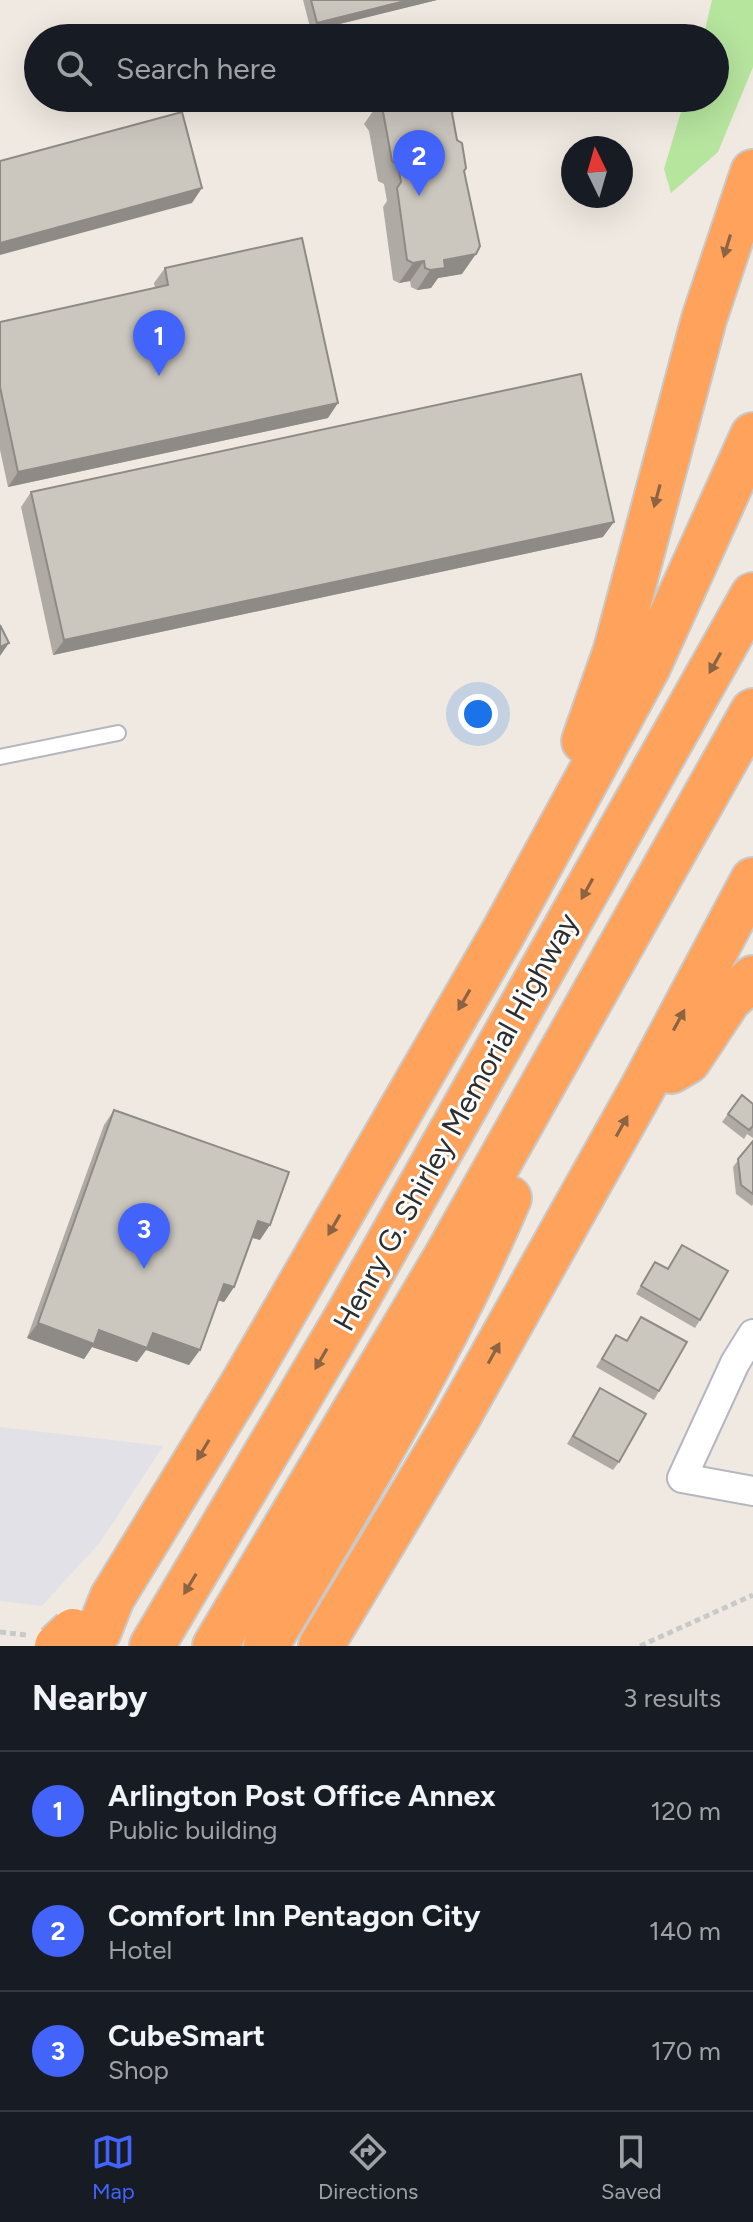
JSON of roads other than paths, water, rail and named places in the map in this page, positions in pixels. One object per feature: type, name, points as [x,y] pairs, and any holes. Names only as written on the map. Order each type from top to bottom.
[{"type":"highway","points":[[503,933],[574,769],[616,650],[704,319],[753,172]]},
{"type":"highway","points":[[78,1631],[245,1380],[503,933],[648,667],[753,435]]},
{"type":"highway","name":"Henry G. Shirley Memorial Highway","points":[[154,1642],[348,1315],[753,595]]},
{"type":"highway","points":[[215,1646],[446,1257],[753,711]]},
{"type":"highway","points":[[321,1646],[456,1421],[642,1089],[753,880]]},
{"type":"highway","points":[[266,1646],[427,1369],[498,1225],[607,972]]},
{"type":"highway","points":[[642,1089],[688,1061],[729,999],[753,978]]},
{"type":"highway","points":[[343,1646],[456,1421]]},
{"type":"street","points":[[753,1334],[735,1363],[682,1478],[753,1491]]},
{"type":"lane","points":[[0,757],[118,733]]},
{"type":"place","name":"Comfort Inn Pentagon City","points":[[419,196]]},
{"type":"place","name":"Arlington Post Office Annex","points":[[159,376]]},
{"type":"place","name":"CubeSmart","points":[[144,1269]]}]
